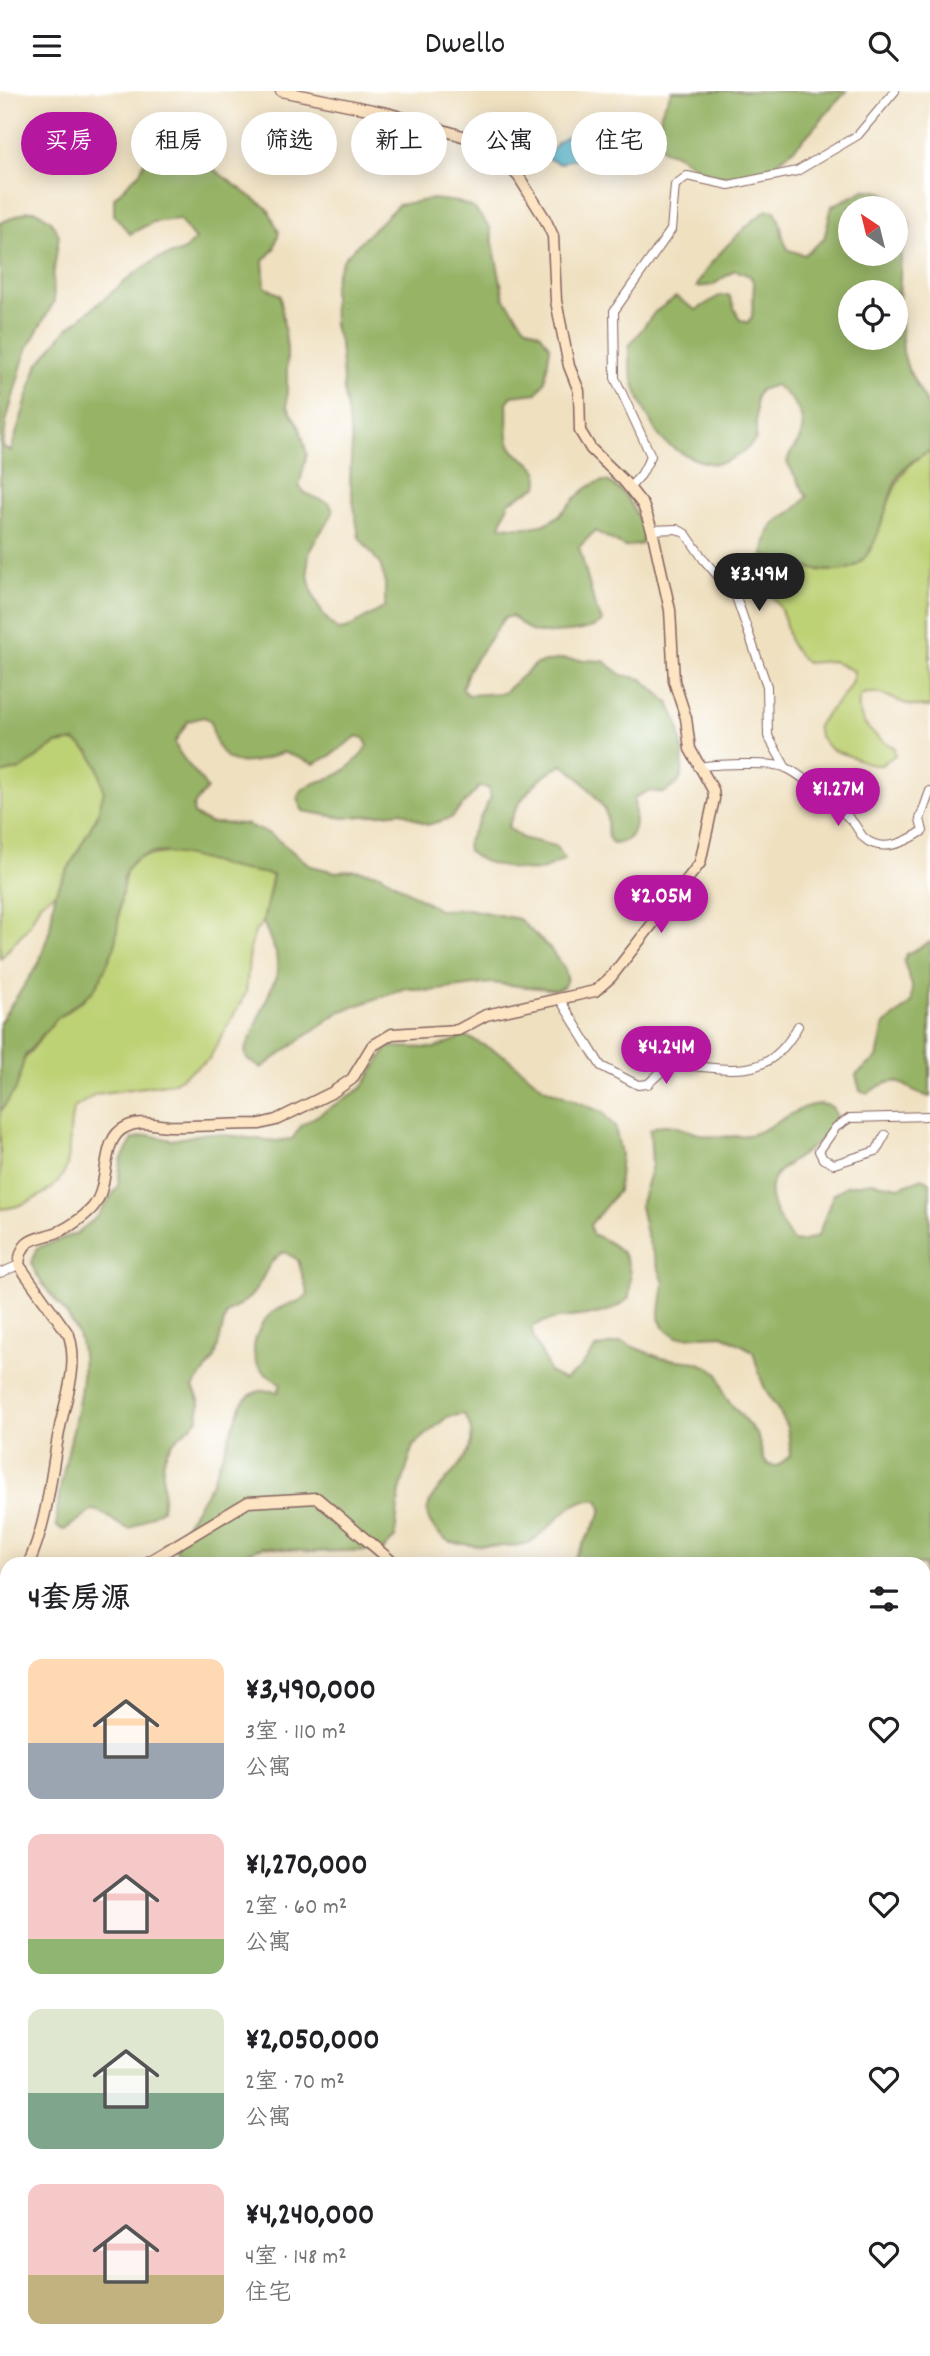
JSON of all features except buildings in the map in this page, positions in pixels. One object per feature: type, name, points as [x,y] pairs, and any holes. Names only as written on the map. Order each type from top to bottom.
[{"type":"street","points":[[31,1557],[49,1502],[59,1428],[73,1365],[73,1348],[69,1335],[19,1265],[22,1249],[34,1236],[57,1232],[92,1209],[105,1181],[110,1141],[116,1133],[136,1123],[260,1124],[275,1120],[333,1092],[352,1079],[372,1046],[385,1037],[458,1030],[486,1015],[603,987],[700,863],[714,799],[690,748],[686,718],[674,681],[670,610],[652,530],[643,505],[591,449],[580,431],[579,391],[569,366],[555,301],[553,236],[519,177],[503,160],[469,138],[387,113],[281,91]]},
{"type":"street","points":[[629,488],[641,475],[651,456],[615,379],[617,349],[614,311],[671,230],[675,185],[687,176],[729,185],[797,171],[858,135],[895,91]]},
{"type":"street","points":[[652,530],[677,529],[686,534],[704,560],[737,597],[767,686],[768,736],[786,768],[838,807],[857,826],[862,837],[880,845],[896,845],[923,831],[920,820],[930,791]]},
{"type":"street","points":[[698,767],[747,764],[786,768]]},
{"type":"street","points":[[559,997],[601,1066],[638,1085],[648,1084],[663,1070],[676,1065],[760,1067],[786,1049],[799,1026]]},
{"type":"street","points":[[885,1135],[876,1151],[834,1164],[823,1159],[819,1151],[836,1127],[849,1118],[930,1116]]},
{"type":"street","points":[[0,1273],[19,1265]]},
{"type":"street","points":[[156,1557],[248,1502],[317,1498],[387,1557]]},
{"type":"green space","points":[[672,91],[847,91],[789,153],[754,174],[734,178],[705,173],[677,154],[667,151],[667,112],[661,112]]},
{"type":"green space","points":[[137,175],[221,175],[268,209],[279,232],[274,249],[263,261],[265,287],[280,295],[287,348],[287,406],[300,428],[307,454],[299,486],[305,493],[330,504],[333,512],[313,544],[309,555],[309,576],[319,607],[338,630],[346,629],[385,607],[385,580],[380,564],[359,537],[350,481],[352,443],[340,343],[334,326],[333,289],[337,272],[345,257],[398,205],[433,199],[458,202],[474,208],[490,228],[504,298],[525,326],[541,334],[550,347],[545,381],[537,393],[512,396],[507,402],[509,442],[517,454],[533,465],[539,477],[538,486],[509,502],[500,526],[528,527],[544,524],[553,520],[588,487],[607,481],[626,497],[645,536],[642,544],[625,547],[595,531],[579,547],[595,606],[602,621],[590,628],[546,633],[531,631],[512,616],[504,618],[469,669],[462,689],[468,695],[503,693],[536,664],[561,659],[604,661],[622,675],[642,679],[668,702],[677,720],[683,751],[682,776],[678,783],[664,793],[648,791],[634,798],[635,821],[632,834],[621,843],[613,844],[607,833],[607,817],[603,807],[580,779],[562,765],[544,776],[529,790],[508,827],[522,838],[555,846],[565,859],[544,869],[515,869],[493,864],[468,851],[467,843],[491,797],[488,788],[480,786],[451,818],[427,825],[402,812],[344,818],[303,811],[298,799],[302,791],[352,765],[368,746],[364,738],[357,736],[314,764],[283,752],[245,763],[226,757],[219,749],[211,721],[204,717],[188,721],[175,742],[207,789],[193,806],[194,815],[210,823],[245,824],[270,834],[311,866],[336,872],[355,870],[380,874],[439,910],[468,909],[519,919],[550,949],[565,970],[567,978],[564,986],[557,990],[490,983],[430,991],[406,988],[339,1012],[261,1068],[247,1059],[245,1051],[278,972],[276,953],[263,922],[273,875],[172,853],[143,855],[132,863],[124,875],[115,946],[101,978],[92,992],[55,1020],[25,1056],[16,1089],[0,1112],[0,1022],[39,963],[50,929],[55,893],[97,816],[104,791],[98,767],[89,752],[75,741],[56,744],[21,769],[0,774],[0,223],[28,211],[36,211],[50,220],[59,235],[53,277],[54,302],[28,347],[6,422],[3,448],[11,451],[37,366],[65,331],[134,274],[157,259],[183,251],[195,240],[179,219],[153,222],[130,234],[114,215],[114,198]]},
{"type":"green space","points":[[865,190],[889,196],[853,196]]},
{"type":"green space","points":[[838,203],[838,266],[901,266],[900,280],[838,280],[838,350],[903,350],[908,369],[930,409],[930,451],[914,460],[900,473],[878,533],[863,560],[851,568],[836,571],[808,568],[763,555],[766,540],[774,524],[807,497],[787,462],[798,442],[802,425],[798,410],[788,396],[775,385],[760,390],[756,397],[756,439],[745,451],[730,460],[720,463],[704,462],[676,450],[657,433],[637,391],[629,358],[629,346],[655,312],[676,297],[696,310],[719,296],[729,295],[739,319],[747,323],[752,317],[754,283],[750,276],[735,270],[713,285],[697,287],[717,257],[767,210],[775,211],[778,216],[789,250],[804,255],[824,239],[832,206]]},
{"type":"green space","points":[[930,451],[930,707],[909,705],[878,694],[861,695],[859,712],[862,719],[873,733],[894,747],[895,755],[881,765],[873,765],[830,749],[819,735],[817,727],[845,693],[853,679],[854,671],[832,661],[807,663],[790,642],[783,615],[776,601],[749,576],[763,555],[800,566],[830,571],[856,561],[869,547],[878,531],[900,477],[912,462]]},
{"type":"green space","points":[[75,741],[89,752],[102,774],[104,791],[97,816],[55,893],[40,903],[29,926],[0,959],[0,774],[21,769],[56,744]]},
{"type":"green space","points":[[173,852],[273,875],[263,922],[255,932],[250,949],[246,993],[209,1059],[173,1083],[96,1094],[73,1109],[68,1161],[60,1180],[32,1200],[0,1209],[0,1112],[19,1080],[21,1064],[55,1020],[84,999],[115,946],[117,918],[127,867],[140,857]]},
{"type":"green space","points":[[930,942],[930,1097],[896,1082],[880,1086],[868,1093],[860,1091],[856,1075],[877,1058],[884,1025],[911,1003],[912,986],[904,962],[907,954]]},
{"type":"green space","points":[[466,1036],[505,1056],[544,1088],[602,1112],[615,1127],[621,1154],[618,1191],[590,1225],[592,1234],[613,1245],[625,1257],[630,1274],[629,1298],[606,1311],[556,1319],[532,1327],[549,1372],[564,1380],[579,1369],[596,1348],[621,1342],[661,1358],[696,1362],[711,1368],[718,1373],[726,1398],[757,1434],[764,1460],[769,1465],[777,1466],[790,1456],[790,1443],[786,1424],[763,1384],[753,1351],[723,1335],[677,1337],[663,1327],[659,1318],[664,1283],[646,1234],[640,1206],[652,1165],[650,1130],[657,1126],[671,1125],[707,1136],[741,1136],[761,1131],[812,1105],[832,1107],[836,1115],[825,1134],[783,1168],[774,1179],[770,1193],[776,1213],[793,1241],[801,1242],[818,1236],[833,1195],[846,1186],[872,1182],[899,1187],[923,1178],[930,1182],[930,1557],[575,1557],[600,1516],[602,1508],[598,1500],[587,1500],[569,1508],[538,1537],[523,1544],[489,1546],[448,1541],[431,1525],[428,1510],[434,1495],[468,1451],[471,1434],[464,1414],[447,1417],[413,1446],[399,1495],[395,1538],[383,1550],[311,1552],[262,1547],[236,1557],[184,1556],[176,1551],[175,1543],[212,1482],[242,1403],[258,1392],[278,1392],[281,1384],[258,1365],[254,1347],[258,1331],[272,1313],[298,1302],[308,1294],[298,1260],[284,1252],[273,1260],[250,1297],[226,1314],[215,1358],[193,1387],[200,1402],[198,1419],[174,1441],[165,1457],[162,1509],[130,1529],[93,1510],[64,1530],[57,1527],[62,1481],[82,1378],[82,1355],[73,1325],[41,1282],[31,1263],[37,1248],[77,1233],[97,1217],[118,1186],[121,1160],[133,1139],[148,1135],[172,1140],[207,1133],[276,1141],[292,1139],[302,1125],[362,1088],[388,1047],[435,1048]]},
{"type":"water","points":[[571,134],[571,159],[560,164],[557,163],[558,142]]}]
